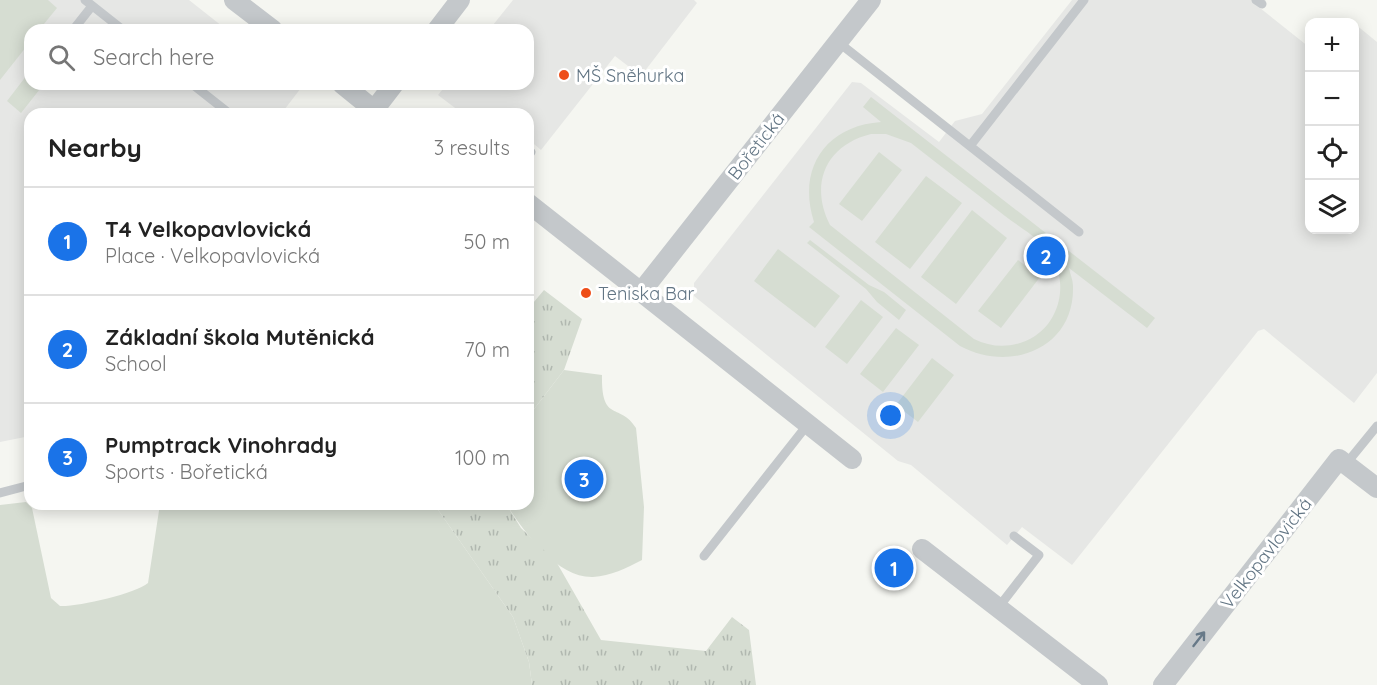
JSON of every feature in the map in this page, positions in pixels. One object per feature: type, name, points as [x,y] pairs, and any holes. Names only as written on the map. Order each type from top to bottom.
[{"type":"street","points":[[234,0],[265,24]]},
{"type":"street","points":[[442,24],[460,0]]},
{"type":"street","name":"Bořetická","points":[[641,292],[872,0]]},
{"type":"street","points":[[348,90],[368,108]]},
{"type":"street","points":[[375,108],[389,90]]},
{"type":"street","points":[[534,208],[852,459]]},
{"type":"street","points":[[1343,461],[1377,488]]},
{"type":"street","name":"Velkopavlovická","points":[[1163,685],[1343,461]]},
{"type":"street","points":[[922,549],[1098,685]]},
{"type":"lane","points":[[970,146],[1084,0]]},
{"type":"lane","points":[[76,24],[88,3],[115,24]]},
{"type":"lane","points":[[838,42],[1079,232]]},
{"type":"lane","points":[[200,90],[222,108]]},
{"type":"lane","points":[[704,556],[808,424]]},
{"type":"lane","points":[[1343,461],[1377,426]]},
{"type":"lane","points":[[0,493],[24,487]]},
{"type":"lane","points":[[998,608],[1039,555],[1014,536]]},
{"type":"shaded area","points":[[0,0],[189,0],[219,24],[24,24],[24,90],[299,90],[286,108],[24,108],[24,437],[0,442]]},
{"type":"shaded area","name":"MŠ Sněhurka","points":[[513,0],[694,0],[697,3],[641,76],[615,56],[541,150],[534,144],[534,108],[455,108],[438,95],[442,90],[534,90],[534,24],[494,24]]},
{"type":"shaded area","points":[[1072,0],[1266,0],[1260,8],[1305,44],[1305,234],[1359,234],[1359,27],[1377,42],[1377,373],[1354,403],[1264,329],[1258,331],[1072,565],[1022,527],[1007,545],[911,465],[898,461],[694,296],[694,283],[852,82],[861,83],[939,142],[955,121],[982,114]]},
{"type":"green space","points":[[0,0],[48,0],[57,8],[44,24],[24,24],[24,50],[0,80]]},
{"type":"green space","points":[[24,79],[24,90],[39,90],[21,113],[7,101]]},
{"type":"green space","points":[[871,97],[1155,318],[1147,328],[1069,268],[1073,282],[1071,308],[1063,326],[1051,340],[1036,350],[999,357],[979,354],[960,346],[809,227],[814,222],[809,185],[813,168],[820,154],[831,141],[845,132],[861,125],[881,122],[863,107]],"holes":[[[871,134],[886,134],[911,143],[1045,247],[1058,269],[1060,294],[1052,318],[1035,336],[1020,343],[1005,346],[974,339],[830,225],[821,195],[826,168],[833,157],[855,139]]]},
{"type":"green space","points":[[879,152],[902,170],[862,221],[839,204]]},
{"type":"green space","points":[[926,176],[962,203],[910,269],[875,242]]},
{"type":"green space","points":[[972,210],[1007,238],[956,304],[921,277]]},
{"type":"green space","points":[[810,240],[906,310],[899,320],[877,302],[866,289],[807,243]]},
{"type":"green space","points":[[778,249],[840,296],[815,328],[754,281]]},
{"type":"green space","points":[[1018,260],[1040,277],[1001,328],[978,311]]},
{"type":"green space","points":[[544,290],[582,319],[564,370],[534,409],[534,302]]},
{"type":"green space","points":[[861,300],[883,317],[847,364],[825,347]]},
{"type":"green space","points":[[896,328],[919,345],[883,392],[860,374]]},
{"type":"green space","points":[[932,358],[954,375],[918,422],[896,405]]},
{"type":"green space","points":[[564,370],[602,375],[603,390],[608,406],[630,420],[636,428],[644,507],[642,560],[606,575],[593,577],[579,575],[566,570],[542,551],[522,527],[510,510],[534,510],[534,409]]},
{"type":"green space","points":[[24,502],[24,510],[32,510],[51,598],[60,606],[106,599],[148,583],[159,510],[438,510],[513,617],[529,662],[532,685],[0,685],[0,505]]},
{"type":"green space","points":[[438,510],[510,510],[521,528],[557,563],[601,640],[706,651],[732,617],[749,630],[756,685],[532,685],[529,662],[513,617]]},
{"type":"place","name":"MŠ Sněhurka","points":[[564,75]]},
{"type":"place","name":"Základní škola Mutěnická","points":[[1046,256]]},
{"type":"place","name":"Teniska Bar","points":[[586,293]]},
{"type":"place","name":"Pumptrack Vinohrady","points":[[584,479]]},
{"type":"place","name":"T4 Velkopavlovická","points":[[894,568]]}]
